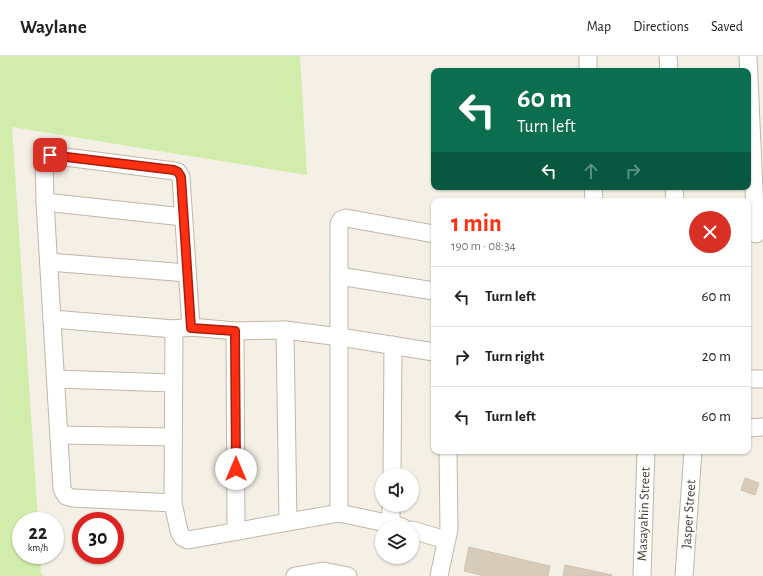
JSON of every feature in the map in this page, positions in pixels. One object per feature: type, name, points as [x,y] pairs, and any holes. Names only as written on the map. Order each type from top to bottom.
[{"type":"street","points":[[588,56],[588,68]]},
{"type":"street","points":[[668,56],[669,68]]},
{"type":"street","points":[[748,56],[749,68]]},
{"type":"street","points":[[751,123],[756,234]]},
{"type":"street","points":[[173,503],[73,498],[66,496],[62,489],[45,202],[44,159],[46,156],[50,155],[174,170],[178,172],[181,177],[191,328]]},
{"type":"street","points":[[45,202],[183,217]]},
{"type":"street","points":[[339,513],[339,224],[346,218],[431,233]]},
{"type":"street","points":[[49,262],[187,273]]},
{"type":"street","points":[[339,276],[431,291]]},
{"type":"street","points":[[52,320],[174,329],[191,328],[235,331],[285,330],[431,351]]},
{"type":"street","points":[[174,329],[173,503],[179,531],[182,537],[188,540],[339,513],[375,520]]},
{"type":"street","points":[[285,330],[288,522]]},
{"type":"street","points":[[235,331],[236,531]]},
{"type":"street","points":[[392,468],[393,345]]},
{"type":"street","points":[[56,379],[173,383]]},
{"type":"street","points":[[751,379],[763,379]]},
{"type":"street","points":[[751,428],[763,427]]},
{"type":"street","points":[[59,435],[173,437]]},
{"type":"street","points":[[439,576],[449,529],[448,454]]},
{"type":"street","name":"Masayahin Street","points":[[642,576],[646,454]]},
{"type":"street","name":"Jasper Street","points":[[684,576],[693,454]]},
{"type":"street","points":[[419,532],[446,540]]},
{"type":"street","points":[[295,576],[323,571],[342,575]]},
{"type":"green space","points":[[0,56],[300,56],[307,175],[12,127],[37,512],[12,512],[12,564],[40,564],[41,573],[44,576],[0,576]]},
{"type":"building","points":[[745,478],[759,483],[755,495],[741,490]]},
{"type":"building","points":[[469,547],[550,566],[548,576],[485,576],[464,571]]},
{"type":"building","points":[[565,565],[612,575],[612,576],[563,576]]},
{"type":"route","points":[[50,155],[174,170],[178,172],[181,177],[191,328],[235,331],[236,469]]}]
